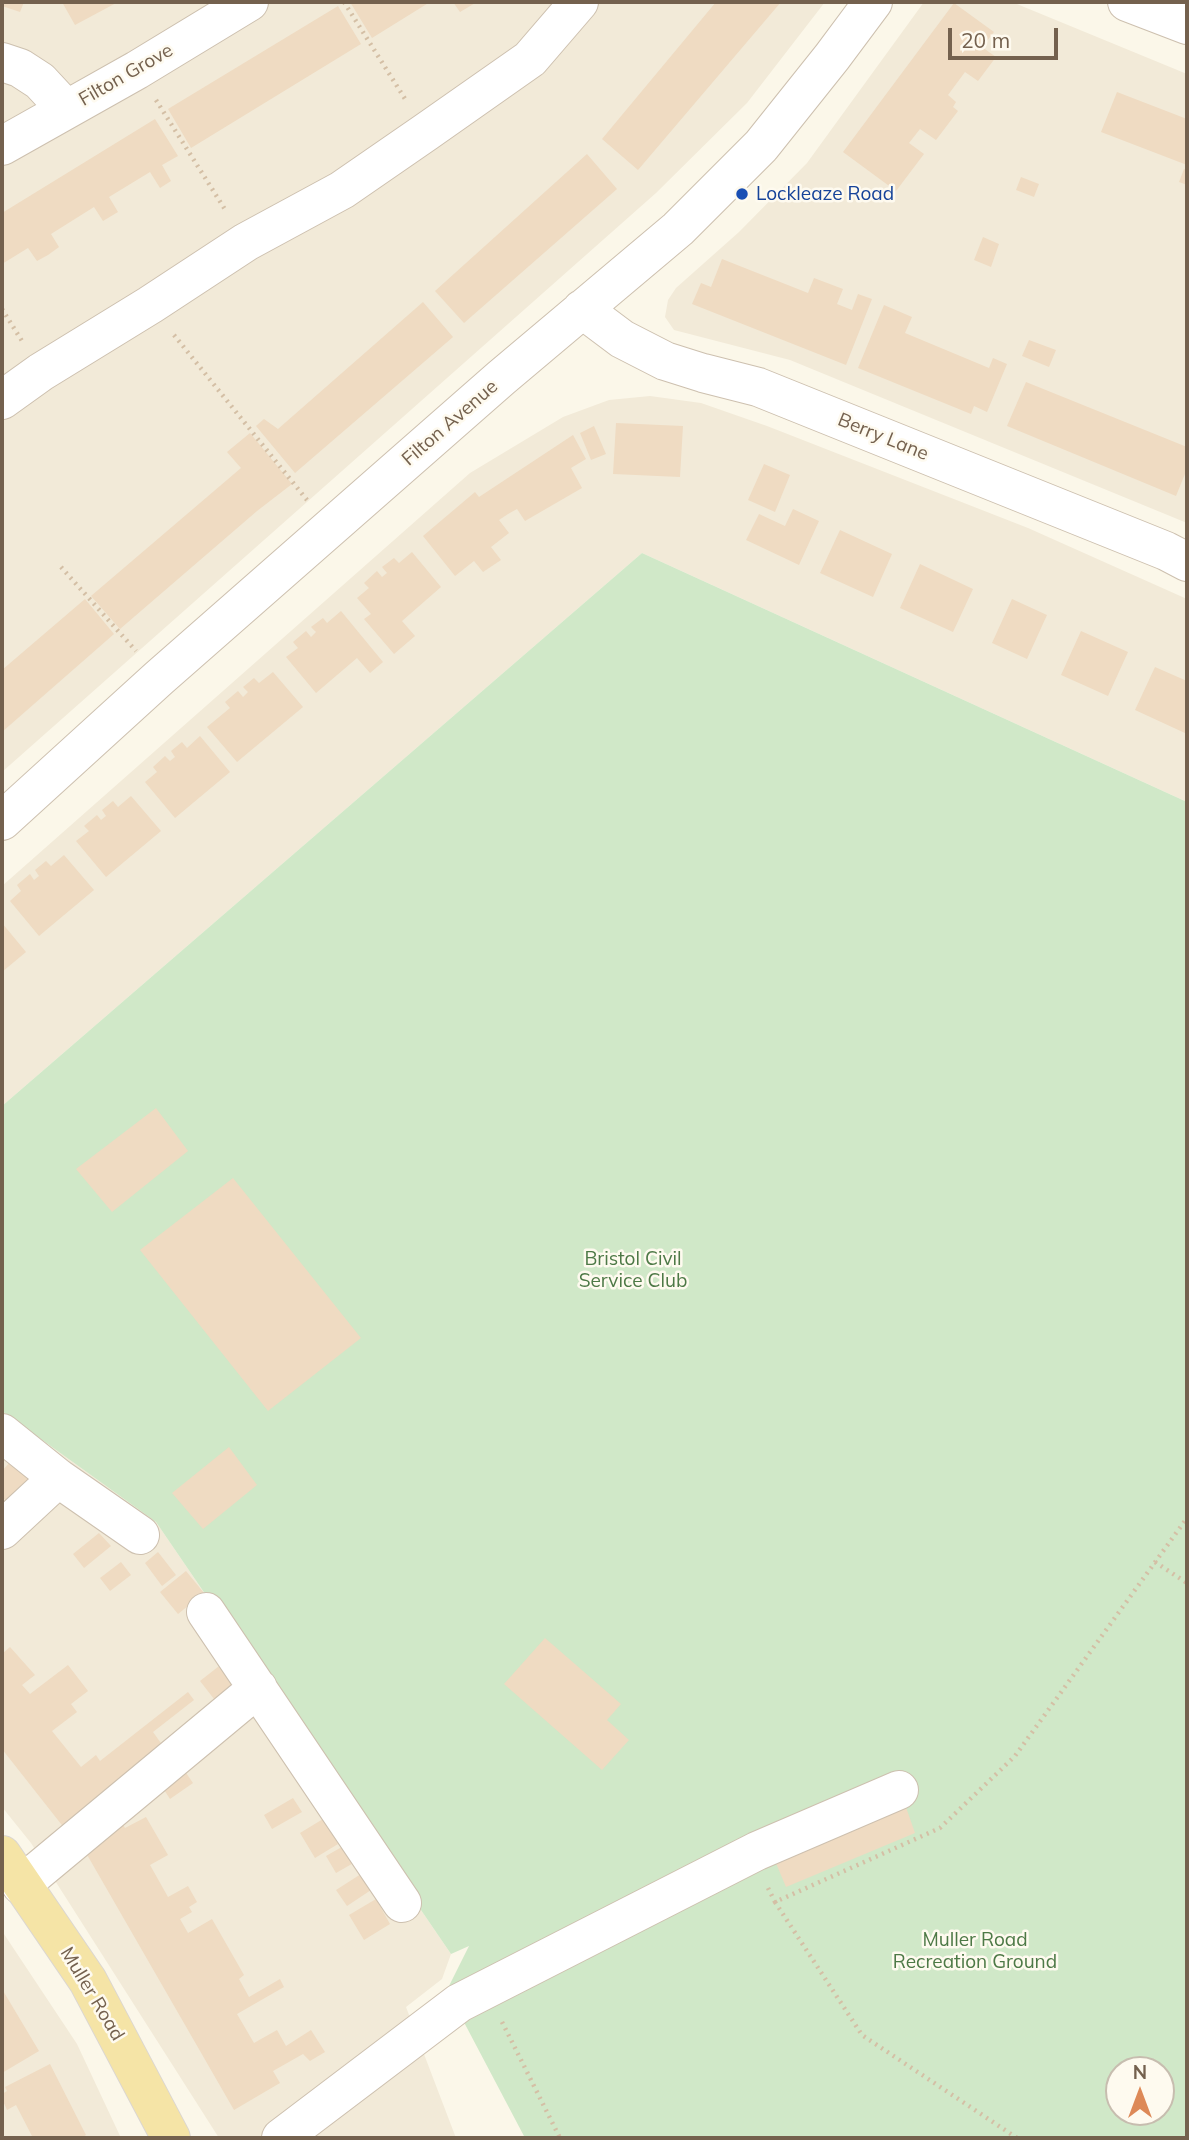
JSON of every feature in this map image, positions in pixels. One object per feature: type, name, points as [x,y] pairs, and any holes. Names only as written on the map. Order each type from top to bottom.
[{"type":"main road","name":"Muller Road","points":[[11,1870],[88,1981],[171,2138]]},
{"type":"street","name":"Filton Grove","points":[[2,146],[137,70],[249,2]]},
{"type":"street","points":[[2,400],[41,372],[150,306],[246,242],[342,190],[530,59],[579,2]]},
{"type":"street","name":"Filton Avenue","points":[[2,821],[329,528],[678,229],[761,146],[873,2]]},
{"type":"street","points":[[1127,2],[1187,25]]},
{"type":"street","points":[[2,62],[20,68],[40,81],[66,109]]},
{"type":"street","name":"Berry Lane","points":[[582,309],[622,339],[665,361],[758,387],[1187,562]]},
{"type":"street","points":[[2,1433],[58,1478],[140,1535]]},
{"type":"street","points":[[2,1530],[58,1478]]},
{"type":"street","points":[[206,1612],[402,1903]]},
{"type":"street","points":[[11,1870],[258,1688]]},
{"type":"street","points":[[281,2138],[459,2003],[750,1855],[899,1790]]},
{"type":"path","points":[[344,2],[426,132]]},
{"type":"path","points":[[137,70],[246,242]]},
{"type":"path","points":[[150,306],[329,528]]},
{"type":"path","points":[[61,566],[159,678]]},
{"type":"path","points":[[775,1902],[940,1828],[1015,1756],[1187,1518]]},
{"type":"path","points":[[1155,1562],[1187,1583]]},
{"type":"path","points":[[750,1855],[775,1902],[862,2035],[1017,2138]]},
{"type":"path","points":[[486,1990],[560,2138]]},
{"type":"shaded area","points":[[2,2],[825,2],[747,103],[656,193],[2,772]]},
{"type":"shaded area","points":[[924,2],[1012,2],[1187,74],[1187,523],[790,360],[674,330],[665,317],[668,300],[676,288],[739,232],[807,163]]},
{"type":"shaded area","points":[[650,396],[701,403],[767,426],[1028,528],[1187,599],[1187,802],[642,553],[2,1106],[2,886],[470,473],[563,417],[609,400]]},
{"type":"shaded area","points":[[2,1411],[156,1522],[451,1954],[442,1979],[406,2007],[456,2138],[219,2138],[31,1843],[2,1807]]},
{"type":"shaded area","points":[[2,1931],[77,2044],[121,2138],[2,2138]]},
{"type":"green space","name":"Bristol Civil Service Club","points":[[642,553],[1187,802],[1187,2138],[525,2138],[447,1990],[469,1946],[451,1954],[156,1522],[2,1411],[2,1106]]},
{"type":"building","points":[[2,2],[24,2],[20,12],[2,6]]},
{"type":"building","points":[[62,2],[118,2],[75,25]]},
{"type":"building","points":[[350,2],[430,2],[372,38]]},
{"type":"building","points":[[453,2],[477,2],[460,12]]},
{"type":"building","points":[[716,2],[781,2],[638,170],[602,139]]},
{"type":"building","points":[[954,3],[994,32],[982,47],[996,57],[978,81],[965,72],[948,95],[956,102],[953,107],[958,111],[936,140],[920,129],[909,143],[924,154],[896,191],[843,152]]},
{"type":"building","points":[[338,6],[361,44],[191,148],[168,109]]},
{"type":"building","points":[[1117,92],[1187,119],[1187,165],[1101,132]]},
{"type":"building","points":[[155,119],[178,156],[162,165],[171,181],[160,188],[150,172],[109,197],[118,212],[103,221],[94,207],[51,234],[59,247],[48,255],[37,261],[28,248],[2,264],[2,213]]},
{"type":"building","points":[[587,154],[617,189],[464,323],[435,291]]},
{"type":"building","points":[[1184,169],[1187,170],[1187,185],[1179,182]]},
{"type":"building","points":[[1021,177],[1039,184],[1034,197],[1016,190]]},
{"type":"building","points":[[983,237],[999,244],[991,267],[974,260]]},
{"type":"building","points":[[722,259],[808,293],[814,278],[843,289],[837,304],[852,310],[858,294],[872,299],[846,365],[692,304],[701,283],[711,287]]},
{"type":"building","points":[[423,302],[453,337],[295,473],[256,426],[264,419],[278,429]]},
{"type":"building","points":[[884,305],[912,317],[905,333],[989,368],[993,358],[1007,364],[987,412],[974,406],[971,414],[858,368]]},
{"type":"building","points":[[1029,340],[1056,350],[1049,367],[1022,356]]},
{"type":"building","points":[[1026,382],[1187,447],[1187,469],[1176,496],[1007,426]]},
{"type":"building","points":[[616,423],[683,426],[680,477],[613,474]]},
{"type":"building","points":[[594,426],[606,454],[591,460],[580,433]]},
{"type":"building","points":[[250,433],[292,484],[120,629],[91,596],[241,468],[227,452]]},
{"type":"building","points":[[573,435],[586,459],[571,468],[582,488],[525,521],[517,509],[499,520],[509,533],[491,547],[501,560],[483,572],[474,561],[455,576],[423,536],[475,492],[479,497]]},
{"type":"building","points":[[764,464],[790,475],[775,512],[748,500]]},
{"type":"building","points":[[793,509],[819,521],[799,565],[746,540],[759,514],[785,526]]},
{"type":"building","points":[[840,530],[892,554],[873,597],[820,573]]},
{"type":"building","points":[[412,552],[441,587],[402,621],[415,636],[394,654],[364,619],[371,614],[357,598],[369,588],[364,583],[377,571],[382,577],[387,573],[382,567],[394,558],[399,563]]},
{"type":"building","points":[[920,564],[973,589],[953,632],[900,608]]},
{"type":"building","points":[[85,599],[114,634],[2,732],[2,670]]},
{"type":"building","points":[[1012,599],[1047,615],[1027,659],[992,643]]},
{"type":"building","points":[[341,611],[383,662],[370,673],[357,658],[316,693],[286,657],[298,648],[293,642],[306,631],[311,637],[316,632],[311,627],[323,618],[327,623]]},
{"type":"building","points":[[1081,631],[1128,652],[1108,696],[1061,675]]},
{"type":"building","points":[[1155,667],[1187,681],[1187,734],[1135,710]]},
{"type":"building","points":[[273,672],[303,707],[237,762],[207,727],[230,708],[225,702],[238,691],[243,697],[248,692],[243,687],[254,678],[259,683]]},
{"type":"building","points":[[200,736],[230,772],[175,818],[145,782],[157,772],[153,767],[165,756],[170,761],[175,757],[171,751],[182,742],[187,748]]},
{"type":"building","points":[[131,796],[161,831],[106,877],[76,841],[89,831],[84,826],[97,815],[101,820],[106,816],[102,810],[113,801],[118,807]]},
{"type":"building","points":[[64,855],[94,890],[39,936],[10,901],[21,891],[17,885],[30,874],[34,880],[39,876],[35,870],[46,861],[51,866]]},
{"type":"building","points":[[2,923],[26,952],[2,972]]},
{"type":"building","points":[[156,1108],[188,1151],[112,1212],[76,1169]]},
{"type":"building","points":[[233,1178],[361,1338],[268,1411],[140,1250]]},
{"type":"building","points":[[229,1447],[257,1485],[203,1529],[172,1493]]},
{"type":"building","points":[[12,1460],[33,1479],[10,1505],[2,1497],[2,1471]]},
{"type":"building","points":[[99,1533],[111,1546],[84,1568],[73,1554]]},
{"type":"building","points":[[158,1552],[176,1575],[162,1586],[145,1563]]},
{"type":"building","points":[[121,1562],[131,1575],[110,1591],[100,1578]]},
{"type":"building","points":[[186,1571],[204,1593],[178,1614],[160,1592]]},
{"type":"building","points":[[545,1638],[621,1704],[607,1720],[629,1740],[602,1770],[504,1684]]},
{"type":"building","points":[[10,1647],[35,1675],[22,1685],[30,1694],[68,1665],[88,1691],[71,1704],[77,1712],[52,1731],[81,1767],[96,1755],[100,1761],[188,1692],[194,1700],[153,1732],[163,1746],[65,1829],[2,1749],[2,1654]]},
{"type":"building","points":[[223,1663],[241,1686],[218,1704],[200,1681]]},
{"type":"building","points":[[184,1770],[193,1783],[170,1799],[161,1785]]},
{"type":"building","points":[[901,1793],[915,1833],[786,1887],[770,1849]]},
{"type":"building","points":[[293,1798],[302,1812],[272,1829],[264,1815]]},
{"type":"building","points":[[146,1817],[168,1855],[150,1865],[168,1897],[188,1886],[197,1902],[189,1907],[192,1912],[180,1919],[188,1933],[212,1919],[244,1975],[239,1979],[249,1997],[280,1979],[284,1987],[237,2014],[254,2043],[277,2030],[286,2046],[311,2030],[325,2052],[310,2061],[303,2054],[273,2071],[280,2083],[234,2110],[82,1846],[122,1823],[125,1828]]},
{"type":"building","points":[[323,1819],[338,1844],[315,1858],[300,1833]]},
{"type":"building","points":[[347,1844],[357,1861],[336,1873],[326,1856]]},
{"type":"building","points":[[361,1874],[371,1890],[347,1906],[336,1890]]},
{"type":"building","points":[[376,1899],[390,1924],[364,1940],[349,1915]]},
{"type":"building","points":[[2,1989],[39,2051],[2,2073]]},
{"type":"building","points":[[50,2064],[86,2135],[81,2138],[33,2138],[16,2105],[7,2110],[2,2099],[2,2094],[7,2091],[5,2087]]},
{"type":"place","name":"Lockleaze Road","points":[[742,194]]},
{"type":"park label","name":"Muller Road Recreation Ground","points":[[975,1951]]}]
